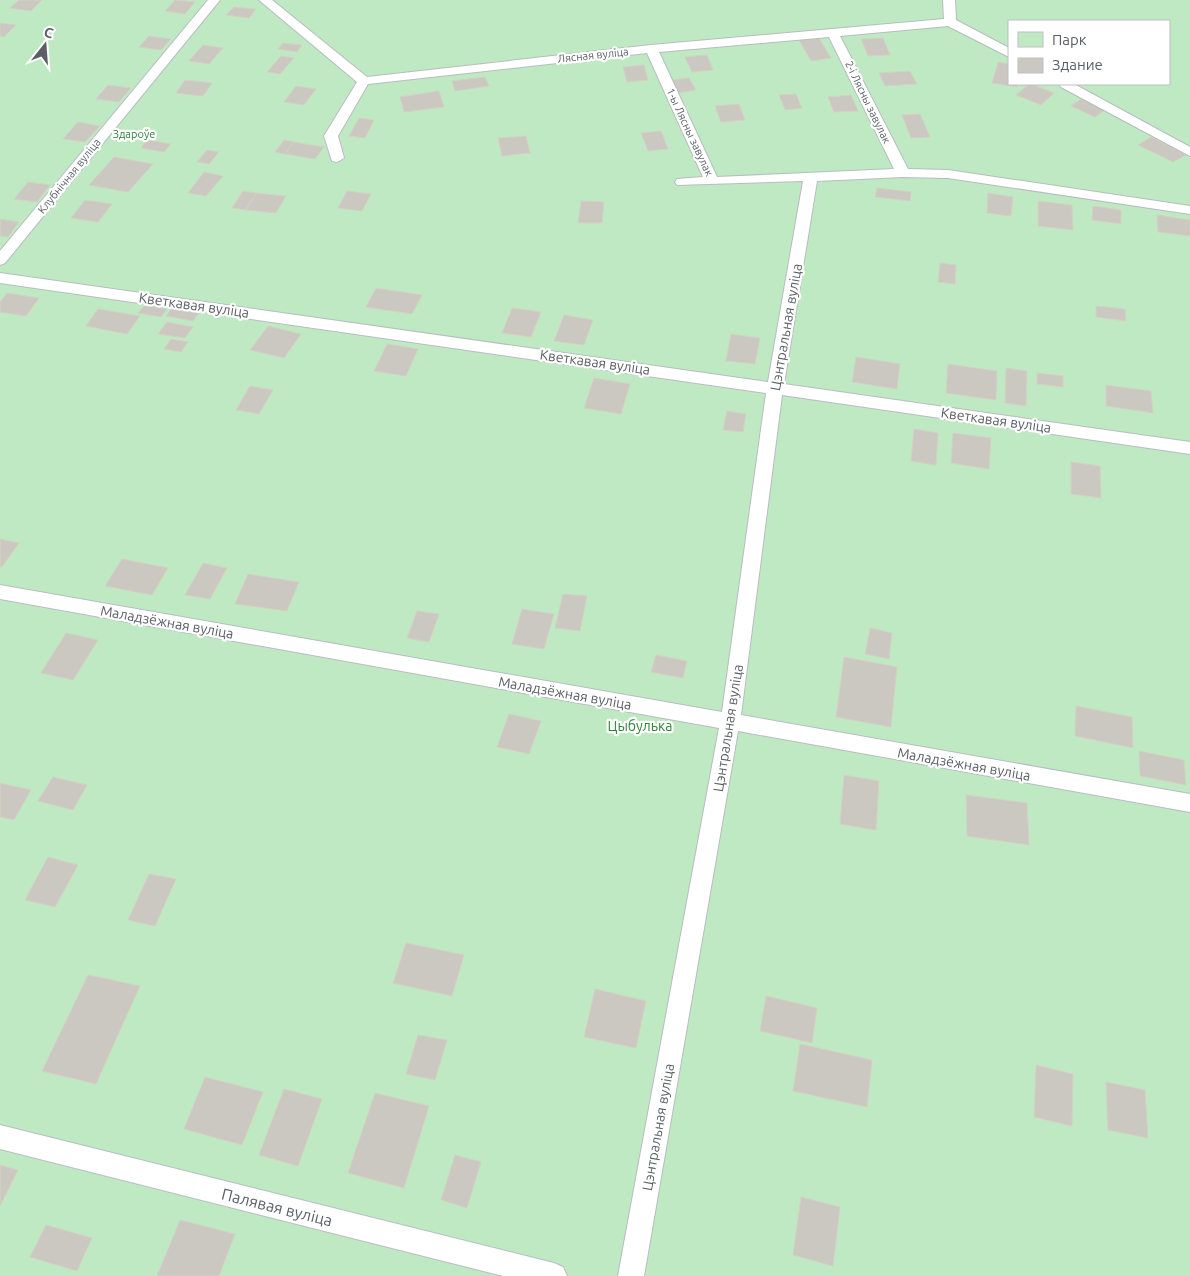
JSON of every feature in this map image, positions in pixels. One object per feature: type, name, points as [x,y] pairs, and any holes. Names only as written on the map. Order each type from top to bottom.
[{"type":"lane","name":"Клубнічная вуліца","points":[[0,260],[214,0]]},
{"type":"lane","points":[[265,0],[364,81],[331,136],[337,158]]},
{"type":"lane","points":[[950,0],[950,22],[1008,52]]},
{"type":"lane","name":"Лясная вуліца","points":[[364,81],[651,49],[832,31],[950,22]]},
{"type":"lane","name":"2-і Лясны завулак","points":[[832,31],[903,173]]},
{"type":"lane","name":"1-ы Лясны завулак","points":[[651,49],[712,181],[903,173],[948,174],[1190,210]]},
{"type":"lane","points":[[1067,85],[1190,152]]},
{"type":"lane","name":"Цэнтральная вуліца","points":[[631,1276],[730,722],[775,388],[811,178]]},
{"type":"lane","points":[[682,182],[712,181]]},
{"type":"lane","name":"Кветкавая вуліца","points":[[0,278],[1190,448]]},
{"type":"lane","name":"Маладзёжная вуліца","points":[[0,592],[1190,803]]},
{"type":"lane","name":"Палявая вуліца","points":[[0,1138],[554,1276]]},
{"type":"green space","name":"Цыбулька","points":[[0,0],[1190,0],[1190,1276],[0,1276]]},
{"type":"building","points":[[19,0],[42,0],[31,11],[10,8]]},
{"type":"building","points":[[175,0],[195,2],[185,14],[165,11]]},
{"type":"building","points":[[234,7],[256,9],[249,18],[226,15]]},
{"type":"building","points":[[0,23],[16,25],[4,37],[0,36]]},
{"type":"building","points":[[149,36],[171,39],[161,50],[139,47]]},
{"type":"building","points":[[819,38],[831,58],[811,61],[799,40]]},
{"type":"building","points":[[883,38],[890,55],[868,56],[861,39]]},
{"type":"building","points":[[283,43],[302,45],[297,52],[278,49]]},
{"type":"building","points":[[203,45],[223,48],[209,64],[189,61]]},
{"type":"building","points":[[707,55],[713,70],[692,72],[685,57]]},
{"type":"building","points":[[281,56],[294,58],[280,74],[267,72]]},
{"type":"building","points":[[998,62],[1008,64],[1008,85],[1017,85],[1017,87],[992,83]]},
{"type":"building","points":[[644,65],[648,80],[627,82],[623,67]]},
{"type":"building","points":[[910,71],[917,84],[885,86],[879,73]]},
{"type":"building","points":[[485,77],[489,86],[455,91],[452,81]]},
{"type":"building","points":[[689,78],[696,90],[678,93],[672,80]]},
{"type":"building","points":[[185,80],[212,83],[203,96],[176,93]]},
{"type":"building","points":[[108,85],[131,88],[119,102],[96,99]]},
{"type":"building","points":[[1028,85],[1034,85],[1054,93],[1041,105],[1016,95]]},
{"type":"building","points":[[296,86],[316,89],[304,105],[284,102]]},
{"type":"building","points":[[439,91],[444,107],[404,112],[400,97]]},
{"type":"building","points":[[796,94],[802,108],[785,110],[779,95]]},
{"type":"building","points":[[851,95],[858,111],[834,112],[828,97]]},
{"type":"building","points":[[1081,99],[1105,110],[1095,117],[1071,106]]},
{"type":"building","points":[[739,104],[745,120],[721,122],[715,106]]},
{"type":"building","points":[[920,114],[930,137],[911,138],[902,115]]},
{"type":"building","points":[[359,118],[374,120],[365,138],[349,136]]},
{"type":"building","points":[[78,122],[100,126],[85,142],[63,139]]},
{"type":"building","points":[[661,131],[668,149],[648,151],[641,133]]},
{"type":"building","points":[[526,136],[530,153],[502,156],[498,138]]},
{"type":"building","points":[[1151,137],[1186,155],[1173,162],[1138,145]]},
{"type":"building","points":[[147,140],[171,144],[164,152],[141,148]]},
{"type":"building","points":[[284,140],[294,142],[285,154],[275,152]]},
{"type":"building","points":[[294,142],[324,147],[315,159],[285,154]]},
{"type":"building","points":[[207,150],[219,152],[209,164],[197,162]]},
{"type":"building","points":[[114,157],[153,164],[128,192],[89,185]]},
{"type":"building","points":[[204,172],[223,176],[206,196],[188,193]]},
{"type":"building","points":[[28,182],[50,185],[37,202],[14,199]]},
{"type":"building","points":[[877,188],[911,192],[910,201],[875,197]]},
{"type":"building","points":[[243,191],[256,193],[246,210],[232,208]]},
{"type":"building","points":[[347,191],[371,194],[362,211],[338,208]]},
{"type":"building","points":[[256,193],[286,196],[276,213],[246,210]]},
{"type":"building","points":[[988,193],[1013,197],[1011,216],[987,213]]},
{"type":"building","points":[[85,200],[112,204],[98,222],[71,218]]},
{"type":"building","points":[[581,201],[604,202],[602,223],[578,223]]},
{"type":"building","points":[[1038,201],[1072,205],[1073,230],[1038,226]]},
{"type":"building","points":[[1093,206],[1121,210],[1121,224],[1092,220]]},
{"type":"building","points":[[1157,215],[1190,220],[1190,236],[1158,232]]},
{"type":"building","points":[[0,219],[19,222],[8,237],[0,236]]},
{"type":"building","points":[[940,263],[956,265],[955,284],[938,282]]},
{"type":"building","points":[[376,288],[422,295],[412,314],[366,307]]},
{"type":"building","points":[[7,293],[39,298],[26,316],[0,312],[0,302]]},
{"type":"building","points":[[145,305],[167,309],[161,317],[138,313]]},
{"type":"building","points":[[1096,306],[1125,309],[1126,321],[1096,317]]},
{"type":"building","points":[[172,308],[199,313],[193,321],[166,316]]},
{"type":"building","points":[[512,308],[541,312],[531,337],[502,333]]},
{"type":"building","points":[[98,309],[140,316],[127,334],[86,326]]},
{"type":"building","points":[[564,315],[593,320],[584,345],[554,341]]},
{"type":"building","points":[[167,322],[193,327],[185,338],[158,334]]},
{"type":"building","points":[[268,326],[301,334],[284,358],[250,350]]},
{"type":"building","points":[[731,334],[760,338],[755,364],[726,361]]},
{"type":"building","points":[[171,339],[188,342],[181,352],[164,349]]},
{"type":"building","points":[[387,344],[418,349],[406,376],[374,371]]},
{"type":"building","points":[[856,357],[900,364],[897,389],[852,382]]},
{"type":"building","points":[[948,364],[997,371],[996,400],[946,393]]},
{"type":"building","points":[[1006,368],[1027,371],[1026,406],[1005,403]]},
{"type":"building","points":[[1037,373],[1063,376],[1063,387],[1037,384]]},
{"type":"building","points":[[594,378],[630,384],[621,414],[584,408]]},
{"type":"building","points":[[1106,385],[1151,391],[1153,413],[1106,406]]},
{"type":"building","points":[[250,386],[273,390],[259,414],[236,410]]},
{"type":"building","points":[[727,411],[746,414],[743,432],[723,430]]},
{"type":"building","points":[[914,429],[938,433],[936,465],[911,461]]},
{"type":"building","points":[[953,433],[991,438],[989,469],[951,463]]},
{"type":"building","points":[[1071,462],[1100,466],[1101,498],[1071,494]]},
{"type":"building","points":[[0,539],[19,543],[2,567],[0,567]]},
{"type":"building","points":[[122,559],[168,568],[152,595],[105,586]]},
{"type":"building","points":[[203,563],[227,568],[210,599],[185,595]]},
{"type":"building","points":[[248,574],[299,582],[287,611],[235,604]]},
{"type":"building","points":[[563,594],[587,596],[580,631],[555,628]]},
{"type":"building","points":[[522,609],[554,614],[544,649],[512,644]]},
{"type":"building","points":[[417,611],[439,614],[429,642],[407,638]]},
{"type":"building","points":[[870,628],[892,633],[889,659],[865,654]]},
{"type":"building","points":[[66,633],[98,640],[73,680],[41,673]]},
{"type":"building","points":[[656,655],[687,661],[683,678],[651,672]]},
{"type":"building","points":[[844,657],[897,667],[891,727],[836,717]]},
{"type":"building","points":[[1076,706],[1132,717],[1133,748],[1075,736]]},
{"type":"building","points":[[509,714],[541,721],[529,754],[497,747]]},
{"type":"building","points":[[1139,751],[1184,760],[1186,785],[1140,776]]},
{"type":"building","points":[[844,775],[879,781],[876,830],[840,824]]},
{"type":"building","points":[[53,777],[87,785],[73,810],[38,801]]},
{"type":"building","points":[[0,783],[31,790],[14,820],[0,817]]},
{"type":"building","points":[[966,795],[1027,803],[1029,845],[967,836]]},
{"type":"building","points":[[48,857],[78,865],[55,907],[25,900]]},
{"type":"building","points":[[149,874],[176,879],[155,926],[128,920]]},
{"type":"building","points":[[406,943],[464,955],[452,996],[393,983]]},
{"type":"building","points":[[88,975],[140,986],[96,1084],[42,1071]]},
{"type":"building","points":[[595,989],[646,1001],[636,1048],[584,1037]]},
{"type":"building","points":[[766,996],[817,1008],[812,1043],[760,1031]]},
{"type":"building","points":[[418,1035],[447,1040],[435,1080],[406,1074]]},
{"type":"building","points":[[800,1044],[872,1060],[867,1107],[793,1091]]},
{"type":"building","points":[[1036,1065],[1073,1074],[1072,1126],[1034,1117]]},
{"type":"building","points":[[205,1077],[263,1092],[242,1145],[184,1129]]},
{"type":"building","points":[[1106,1082],[1145,1090],[1148,1138],[1108,1130]]},
{"type":"building","points":[[284,1089],[322,1099],[298,1166],[259,1155]]},
{"type":"building","points":[[375,1093],[429,1106],[404,1188],[348,1173]]},
{"type":"building","points":[[455,1155],[481,1162],[467,1208],[441,1200]]},
{"type":"building","points":[[0,1165],[18,1170],[0,1206]]},
{"type":"building","points":[[801,1197],[840,1207],[833,1266],[793,1255]]},
{"type":"building","points":[[180,1220],[235,1234],[219,1276],[157,1276]]},
{"type":"building","points":[[46,1225],[92,1238],[77,1271],[30,1257]]},
{"type":"park label","name":"Здароўе","points":[[134,134]]}]
